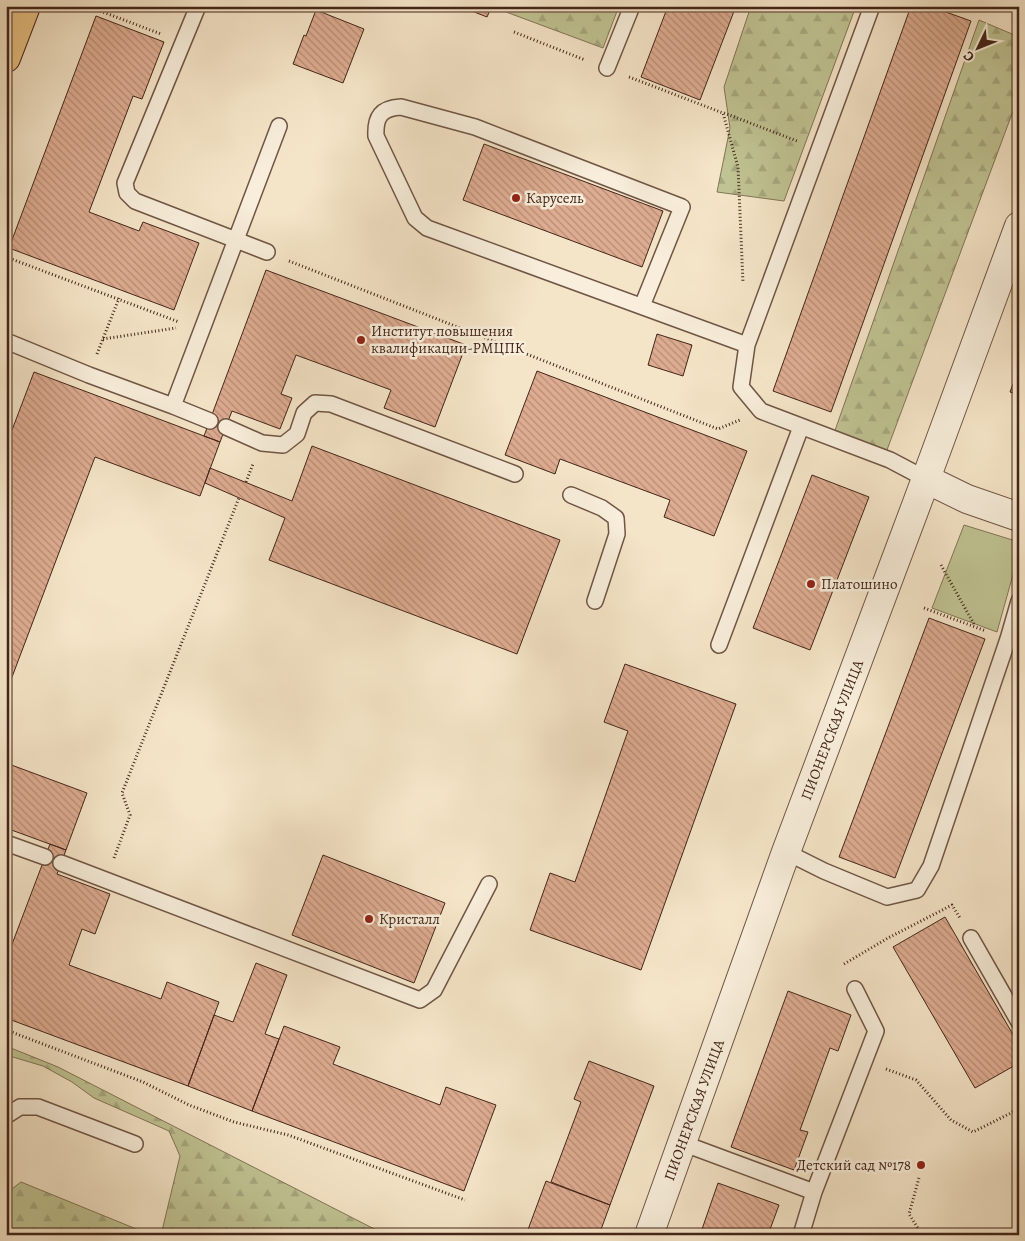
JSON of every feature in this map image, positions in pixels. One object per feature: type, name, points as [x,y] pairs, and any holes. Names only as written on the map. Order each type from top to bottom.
[{"type":"main road","points":[[6,58],[26,6]]},
{"type":"street","name":"ПИОНЕРСКАЯ УЛИЦА","points":[[649,1235],[786,852],[1019,226]]},
{"type":"street","points":[[926,479],[967,499],[1019,517]]},
{"type":"lane","points":[[198,6],[125,183],[127,193],[135,201],[267,252]]},
{"type":"lane","points":[[607,68],[632,6]]},
{"type":"lane","points":[[872,6],[746,345],[741,387],[761,411],[890,460],[926,479]]},
{"type":"lane","points":[[642,306],[682,207],[475,127],[401,107],[390,108],[382,114],[376,124],[376,136],[415,218],[427,228],[746,345]]},
{"type":"lane","points":[[173,406],[197,326],[236,240],[279,126]]},
{"type":"lane","points":[[6,342],[210,421]]},
{"type":"lane","points":[[226,427],[262,443],[283,445],[297,434],[304,412],[315,403],[331,404],[515,474]]},
{"type":"lane","points":[[719,645],[801,427]]},
{"type":"lane","points":[[571,495],[602,508],[616,518],[617,534],[595,601]]},
{"type":"lane","points":[[786,852],[824,871],[887,897],[917,890],[931,866],[994,694],[1019,601]]},
{"type":"lane","points":[[6,843],[45,857]]},
{"type":"lane","points":[[61,863],[420,1000],[434,990],[489,884]]},
{"type":"lane","points":[[971,938],[1019,1022]]},
{"type":"lane","points":[[801,1235],[814,1192],[876,1031],[855,989]]},
{"type":"lane","points":[[6,1116],[20,1107],[38,1107],[136,1144]]},
{"type":"lane","points":[[682,1143],[814,1192]]},
{"type":"path","points":[[87,6],[183,42]]},
{"type":"path","points":[[514,32],[820,150]]},
{"type":"path","points":[[723,113],[738,167],[744,286]]},
{"type":"path","points":[[267,252],[718,429],[761,411]]},
{"type":"path","points":[[6,257],[197,326]]},
{"type":"path","points":[[89,375],[119,298]]},
{"type":"path","points":[[103,339],[197,326]]},
{"type":"path","points":[[106,880],[130,815],[122,793],[239,498]]},
{"type":"path","points":[[941,566],[976,627]]},
{"type":"path","points":[[924,608],[1008,639]]},
{"type":"path","points":[[844,964],[888,938],[952,905],[971,938]]},
{"type":"path","points":[[6,1030],[143,1082],[188,1105],[234,1122],[288,1135],[465,1200]]},
{"type":"path","points":[[864,1061],[916,1080],[951,1120],[972,1132],[1019,1109]]},
{"type":"path","points":[[919,1178],[909,1214],[922,1235]]},
{"type":"green space","points":[[508,6],[619,6],[603,48],[506,12]]},
{"type":"green space","points":[[751,6],[856,6],[784,201],[717,192],[730,128],[724,87]]},
{"type":"green space","points":[[979,20],[1019,37],[1019,95],[884,458],[832,439]]},
{"type":"green space","points":[[964,525],[1019,542],[1019,553],[997,632],[932,608]]},
{"type":"green space","points":[[6,1046],[58,1067],[386,1235],[161,1235],[180,1156],[169,1131],[94,1098],[72,1082],[43,1066],[6,1055]]},
{"type":"green space","points":[[21,1182],[151,1235],[20,1235],[6,1230],[6,1198],[9,1191]]},
{"type":"building","points":[[459,6],[492,6],[487,17]]},
{"type":"building","points":[[668,6],[736,6],[700,100],[641,77]]},
{"type":"building","points":[[911,6],[929,6],[971,21],[831,412],[773,391]]},
{"type":"building","points":[[316,10],[364,29],[343,83],[293,64]]},
{"type":"building","points":[[96,16],[164,42],[142,99],[133,96],[89,212],[139,231],[143,222],[199,243],[174,310],[9,248]]},
{"type":"building","points":[[484,144],[663,211],[642,267],[463,200]]},
{"type":"building","points":[[266,270],[466,345],[435,427],[384,408],[391,390],[296,355],[281,394],[292,398],[280,429],[232,411],[220,442],[204,436]]},
{"type":"building","points":[[657,334],[692,345],[683,376],[648,365]]},
{"type":"building","points":[[1019,368],[1019,395],[1010,392]]},
{"type":"building","points":[[537,371],[747,451],[714,536],[664,517],[670,500],[560,459],[555,474],[505,455]]},
{"type":"building","points":[[34,372],[220,442],[200,496],[95,457],[6,693],[6,446]]},
{"type":"building","points":[[312,446],[560,540],[517,654],[269,560],[285,518],[205,483],[210,468],[292,501]]},
{"type":"building","points":[[812,475],[869,497],[810,650],[753,628]]},
{"type":"building","points":[[929,618],[985,639],[895,878],[839,857]]},
{"type":"building","points":[[625,664],[736,704],[641,970],[530,930],[550,873],[575,882],[628,731],[604,722]]},
{"type":"building","points":[[6,763],[87,793],[66,850],[6,828]]},
{"type":"building","points":[[50,844],[66,850],[57,874],[110,894],[95,934],[82,929],[69,965],[161,999],[167,982],[219,1002],[188,1086],[6,1018],[6,960]]},
{"type":"building","name":"Кристалл","points":[[323,855],[445,903],[414,983],[292,935]]},
{"type":"building","points":[[945,917],[1019,1045],[1019,1063],[975,1088],[893,947]]},
{"type":"building","points":[[256,963],[287,975],[265,1034],[279,1039],[252,1111],[188,1086],[214,1015],[233,1022]]},
{"type":"building","points":[[788,991],[851,1015],[838,1051],[830,1048],[800,1130],[808,1132],[794,1170],[731,1147]]},
{"type":"building","points":[[284,1026],[340,1047],[333,1064],[440,1105],[446,1087],[496,1105],[464,1191],[252,1111]]},
{"type":"building","points":[[589,1061],[654,1086],[610,1205],[551,1182],[581,1102],[574,1099]]},
{"type":"building","points":[[546,1181],[610,1205],[599,1235],[526,1235]]},
{"type":"building","points":[[718,1183],[779,1205],[768,1235],[700,1235]]},
{"type":"place","name":"Карусель","points":[[516,198]]},
{"type":"place","name":"Институт повышения квалификации-РМЦПК","points":[[361,340]]},
{"type":"place","name":"Платошино","points":[[811,584]]},
{"type":"place","name":"Кристалл","points":[[369,919]]},
{"type":"place","name":"Детский сад №178","points":[[921,1165]]}]
